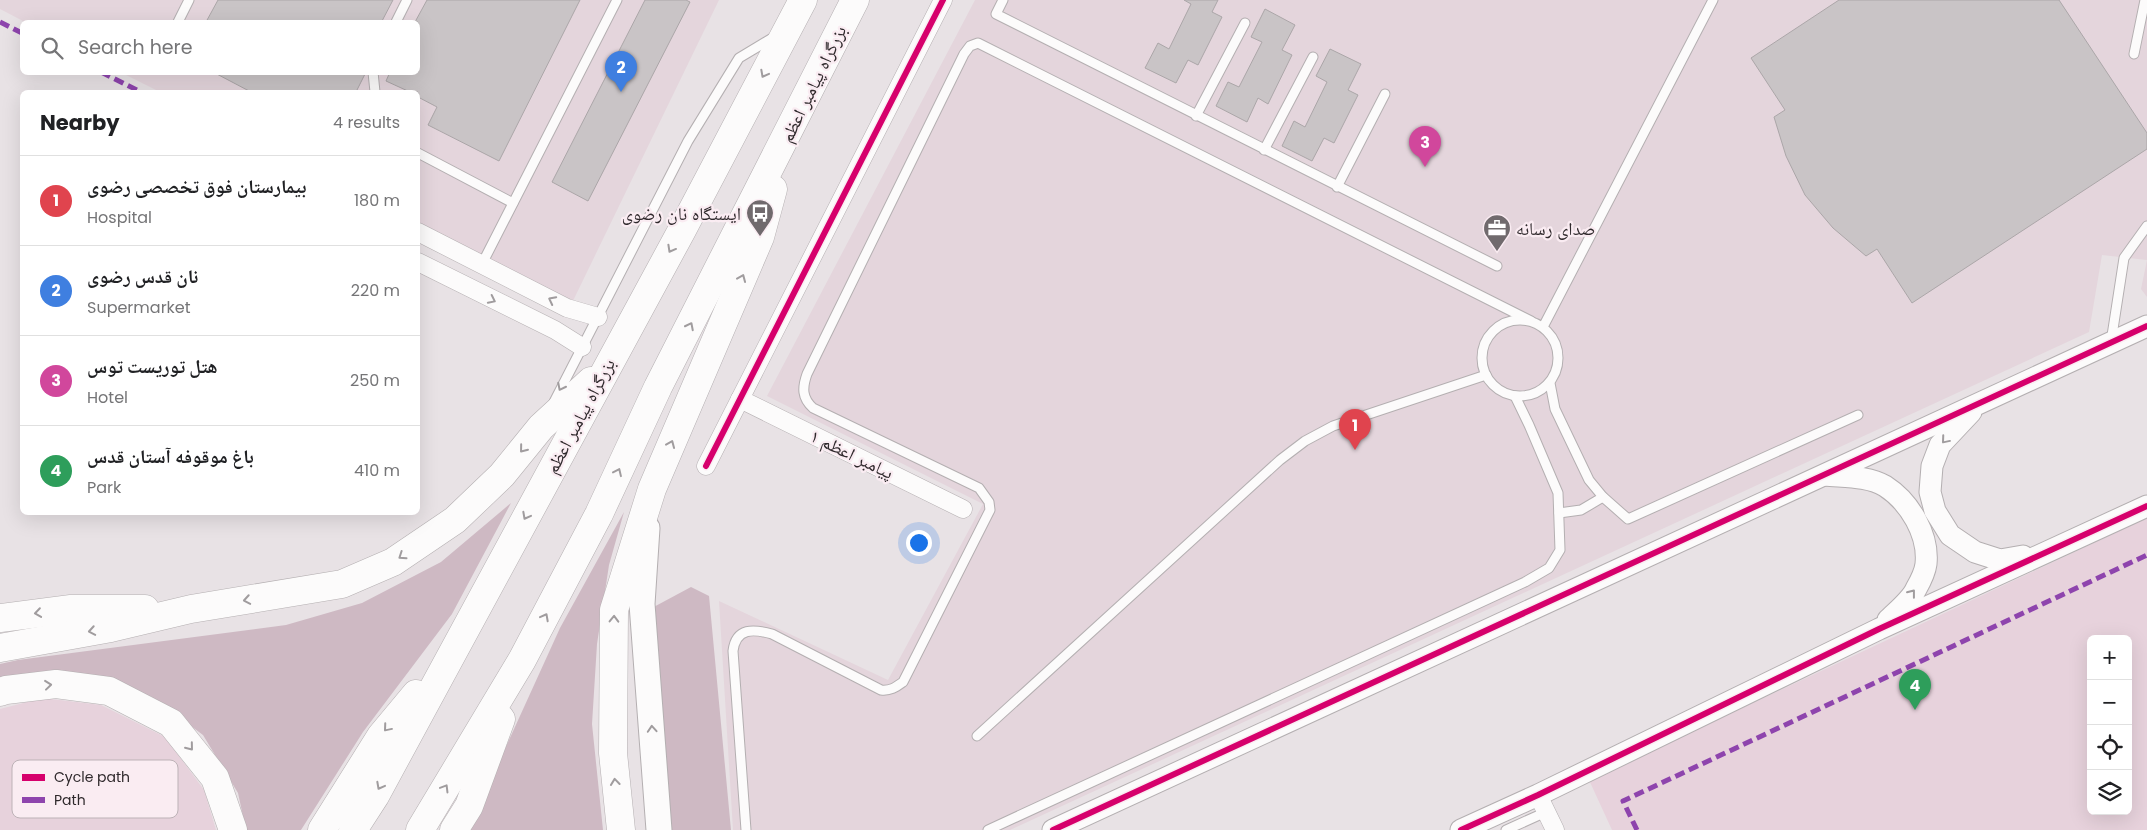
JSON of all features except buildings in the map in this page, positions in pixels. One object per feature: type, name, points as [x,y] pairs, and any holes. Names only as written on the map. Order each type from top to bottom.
[{"type":"highway","name":"بزرگراه پیامبر اعظم","points":[[353,830],[375,796],[607,365],[682,230],[803,0]]},
{"type":"highway","name":"بزرگراه پیامبر اعظم","points":[[420,830],[522,660],[598,514],[658,387],[786,140],[855,0]]},
{"type":"highway","points":[[620,830],[612,753],[614,610],[652,489],[760,237],[786,140]]},
{"type":"highway","points":[[0,648],[111,628],[191,609],[342,584],[393,562],[455,520],[502,475],[541,427],[607,365]]},
{"type":"highway","points":[[0,618],[71,609],[191,609]]},
{"type":"highway","points":[[322,830],[381,736],[453,651]]},
{"type":"highway","points":[[454,830],[469,806],[522,660]]},
{"type":"highway","points":[[0,692],[56,684],[109,691],[171,723],[215,778],[233,830]]},
{"type":"main road","points":[[652,489],[644,555],[642,604],[659,830]]},
{"type":"street","points":[[706,466],[943,0]]},
{"type":"street","points":[[420,233],[483,263],[567,308],[598,316]]},
{"type":"street","points":[[420,263],[469,289],[556,330],[582,347]]},
{"type":"street","points":[[469,289],[483,263]]},
{"type":"street","points":[[1053,830],[2147,326]]},
{"type":"street","name":"پیامبر اعظم ۱","points":[[740,399],[963,509]]},
{"type":"street","points":[[1978,404],[1940,444],[1932,466],[1930,492],[1935,511],[1950,535],[1975,552],[2000,560],[2044,553]]},
{"type":"street","points":[[1825,475],[1864,479],[1884,486],[1901,501],[1918,523],[1924,544],[1926,565],[1916,591],[1879,629]]},
{"type":"street","points":[[1461,830],[1542,803],[1879,629],[2147,506]]},
{"type":"street","points":[[1542,803],[1555,830]]},
{"type":"lane","points":[[179,20],[188,0]]},
{"type":"lane","points":[[397,20],[407,0]]},
{"type":"lane","points":[[483,263],[617,0]]},
{"type":"lane","points":[[1003,0],[996,14],[1497,266]]},
{"type":"lane","points":[[1543,327],[1713,0]]},
{"type":"lane","points":[[2134,54],[2145,0]]},
{"type":"lane","points":[[1196,116],[1245,23]]},
{"type":"lane","points":[[541,427],[688,141],[739,58],[787,30]]},
{"type":"lane","points":[[746,830],[733,651],[734,643],[740,635],[756,629],[772,634],[881,690],[888,691],[895,688],[903,682],[990,510],[989,502],[979,488],[813,408],[803,395],[803,385],[807,374],[964,54],[970,46],[978,43],[1543,327],[1552,336],[1558,347],[1558,366],[1550,383],[1540,392],[1528,396],[1515,396],[1503,393],[1493,385],[1486,375],[1482,362],[1483,350],[1492,333],[1506,322],[1531,321]]},
{"type":"lane","points":[[1264,150],[1313,57]]},
{"type":"lane","points":[[373,75],[375,90]]},
{"type":"lane","points":[[1337,187],[1385,94]]},
{"type":"lane","points":[[420,154],[513,203]]},
{"type":"lane","points":[[2111,342],[2124,258],[2147,226]]},
{"type":"lane","points":[[977,736],[1273,466],[1305,441],[1333,426],[1486,375]]},
{"type":"lane","points":[[1550,383],[1555,409],[1589,480],[1602,497],[1628,519],[1858,415]]},
{"type":"lane","points":[[988,830],[1525,582],[1549,568],[1560,550],[1558,493],[1530,425],[1515,396]]},
{"type":"lane","points":[[1559,513],[1580,510],[1602,497]]},
{"type":"lane","points":[[1506,830],[1542,803]]},
{"type":"shaded area","points":[[0,0],[719,0],[571,305],[420,227],[420,90],[156,90],[126,75],[420,75],[420,20],[21,20],[0,9]]},
{"type":"shaded area","points":[[975,0],[2147,0],[2147,260],[2102,255],[2089,332],[1010,830],[733,830],[719,601],[888,680],[983,504],[767,396]]},
{"type":"shaded area","points":[[2147,260],[2147,297],[2141,289]]},
{"type":"shaded area","points":[[511,503],[452,614],[363,732],[301,830],[246,830],[238,793],[203,735],[152,697],[94,675],[24,674],[0,681],[0,664],[18,660],[286,625],[362,603],[441,562]]},
{"type":"shaded area","points":[[624,512],[609,565],[597,644],[592,724],[603,830],[468,830],[560,628]]},
{"type":"shaded area","points":[[2147,518],[2147,830],[1612,830],[1589,780]]},
{"type":"shaded area","points":[[691,587],[709,596],[731,830],[672,830],[650,609]]},
{"type":"shaded area","points":[[43,698],[101,705],[165,737],[204,790],[216,830],[0,830],[0,709]]},
{"type":"marked path","points":[[0,22],[20,32]]},
{"type":"marked path","points":[[107,75],[137,90]]},
{"type":"marked path","points":[[1637,830],[1623,801],[2147,555]]},
{"type":"cycle path","points":[[706,466],[943,0]]},
{"type":"cycle path","points":[[1053,830],[2147,326]]},
{"type":"cycle path","points":[[1461,830],[1538,795],[1879,629],[2147,506]]},
{"type":"place","name":"نان قدس رضوی","points":[[621,92]]},
{"type":"place","name":"هتل توریست توس","points":[[1425,167]]},
{"type":"place","name":"ایستگاه نان رضوی","points":[[760,237]]},
{"type":"place","name":"صدای رسانه","points":[[1497,252]]},
{"type":"place","name":"بیمارستان فوق تخصصی رضوی","points":[[1355,450]]},
{"type":"place","name":"باغ موقوفه آستان قدس","points":[[1915,710]]}]
